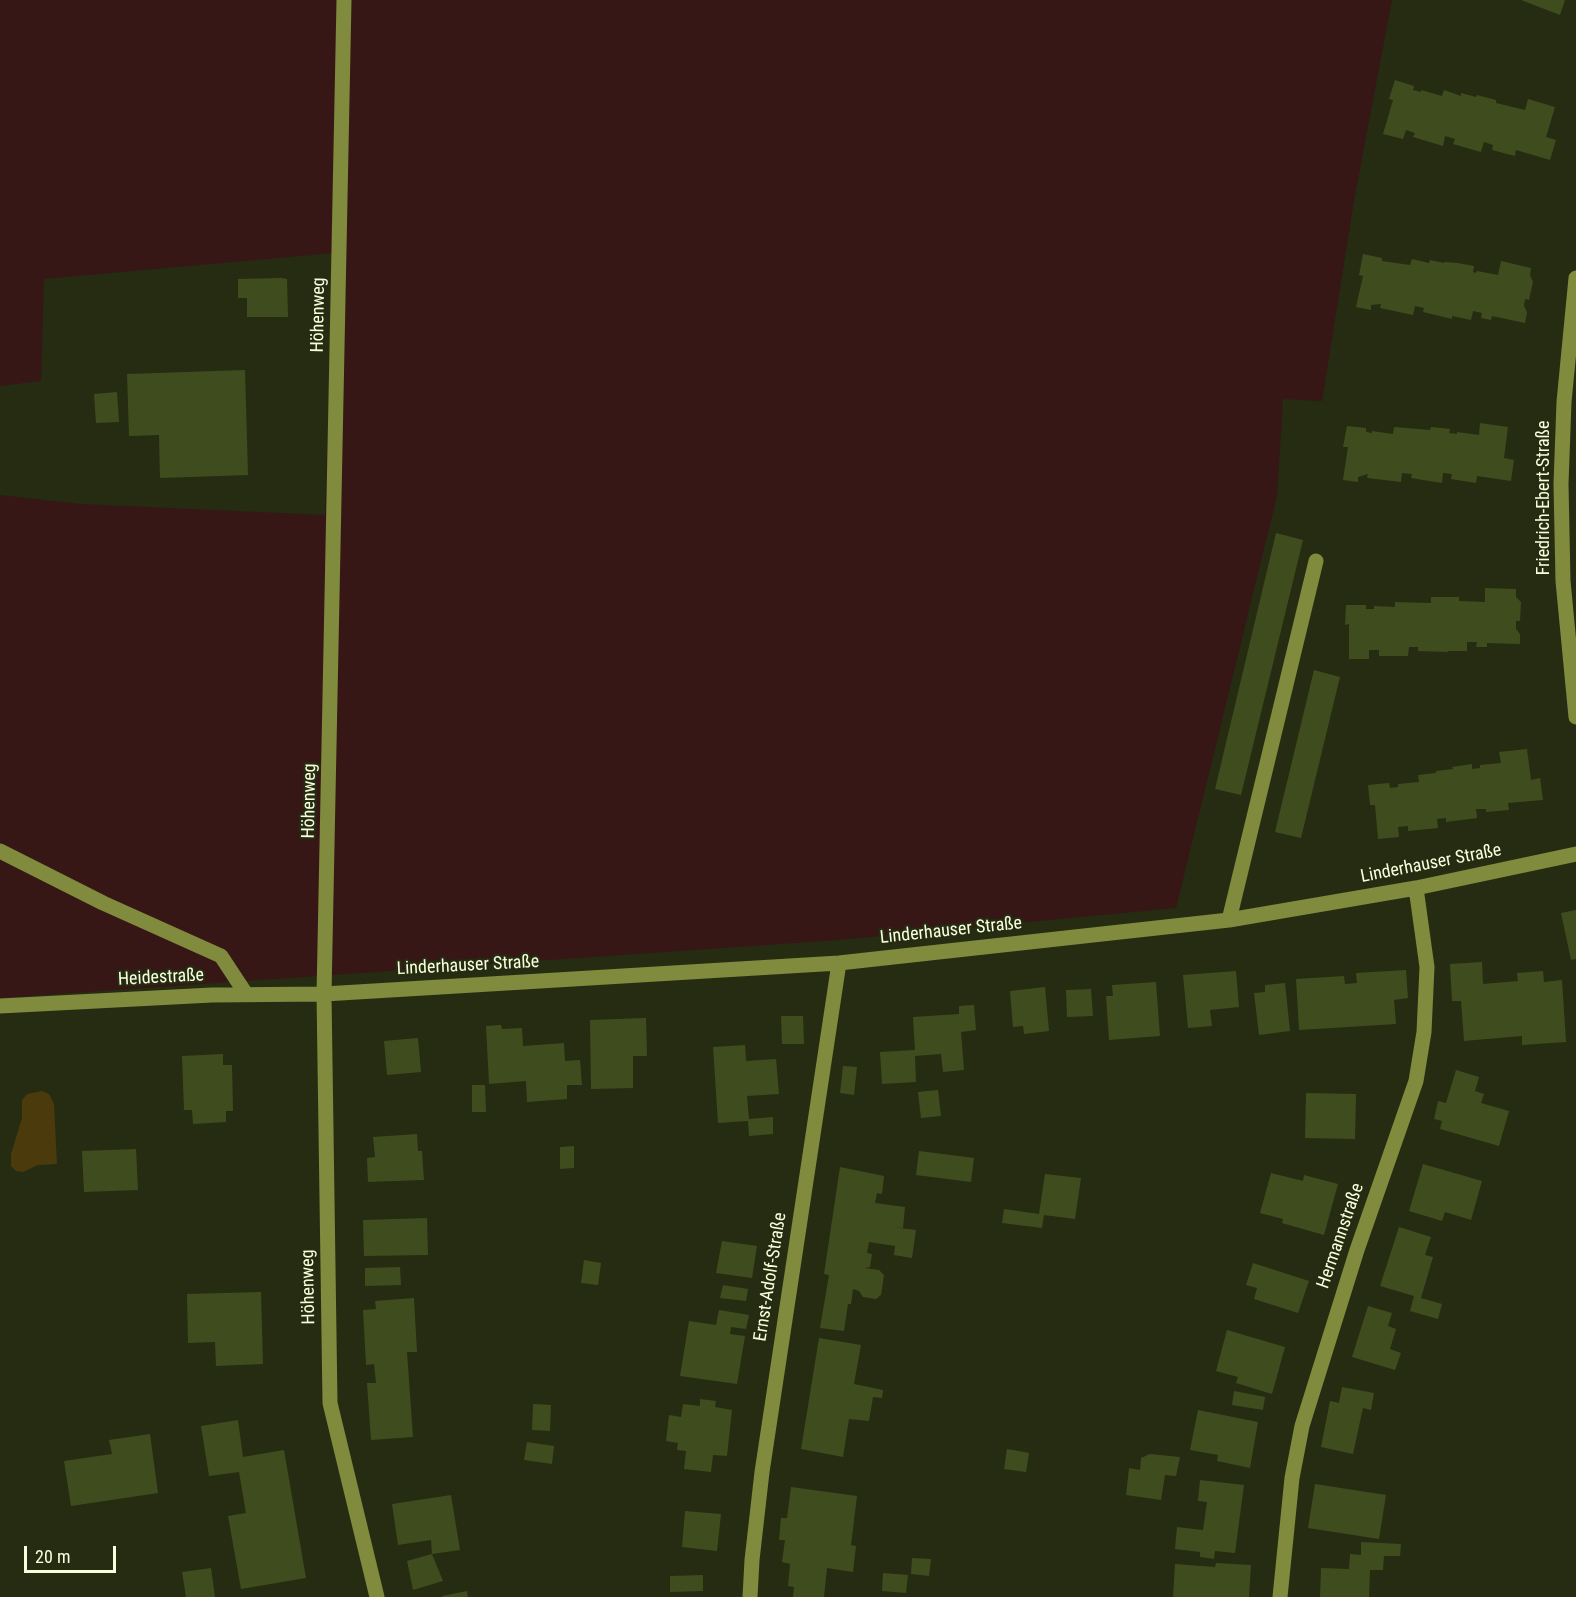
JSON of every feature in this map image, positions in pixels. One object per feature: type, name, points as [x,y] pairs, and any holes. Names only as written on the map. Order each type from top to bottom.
[{"type":"street","name":"Höhenweg","points":[[344,0],[324,994],[330,1403],[377,1597]]},
{"type":"street","name":"Friedrich-Ebert-Straße","points":[[1576,278],[1564,402],[1561,484],[1563,581],[1576,717]]},
{"type":"street","points":[[1229,920],[1316,561]]},
{"type":"street","points":[[0,851],[103,903],[221,956],[246,994]]},
{"type":"street","name":"Linderhauser Straße","points":[[324,994],[839,963],[1229,920],[1416,888],[1576,854]]},
{"type":"street","name":"Hermannstraße","points":[[1280,1597],[1292,1478],[1302,1426],[1356,1250],[1416,1081],[1424,1032],[1427,967],[1416,888]]},
{"type":"street","name":"Ernst-Adolf-Straße","points":[[750,1597],[762,1472],[839,963]]},
{"type":"street","name":"Heidestraße","points":[[0,1006],[246,994],[324,994]]},
{"type":"shaded area","points":[[0,0],[1392,0],[1354,201],[1322,401],[1283,399],[1277,496],[1176,908],[839,940],[0,998],[0,495],[80,504],[325,515],[334,253],[44,279],[41,381],[0,386]]},
{"type":"shaded area","points":[[42,1091],[49,1094],[54,1104],[57,1164],[38,1165],[23,1172],[16,1171],[11,1166],[11,1154],[22,1118],[22,1100],[27,1094]]},
{"type":"building","points":[[1521,0],[1565,0],[1560,15]]},
{"type":"building","points":[[1395,80],[1414,86],[1413,90],[1442,96],[1444,90],[1461,96],[1461,93],[1476,97],[1477,95],[1496,100],[1496,103],[1525,110],[1528,99],[1555,107],[1546,137],[1556,140],[1550,160],[1516,150],[1515,156],[1492,150],[1493,145],[1484,142],[1481,152],[1453,144],[1455,139],[1445,136],[1443,146],[1413,137],[1415,133],[1406,130],[1403,139],[1383,134],[1393,100],[1389,99]]},
{"type":"building","points":[[1363,254],[1382,258],[1382,261],[1410,265],[1412,259],[1429,263],[1430,260],[1458,263],[1474,266],[1473,272],[1476,273],[1477,271],[1498,275],[1501,261],[1531,268],[1530,275],[1533,282],[1529,300],[1525,299],[1524,306],[1527,312],[1525,323],[1492,316],[1491,320],[1481,318],[1482,313],[1473,311],[1471,320],[1452,316],[1452,319],[1423,312],[1424,308],[1415,306],[1413,315],[1380,308],[1381,304],[1371,305],[1371,310],[1356,307],[1363,276],[1359,275]]},
{"type":"building","points":[[238,279],[287,279],[288,317],[247,317],[247,298],[238,298]]},
{"type":"building","points":[[245,370],[248,475],[160,478],[159,435],[129,436],[127,374]]},
{"type":"building","points":[[117,392],[119,422],[96,423],[94,394]]},
{"type":"building","points":[[1480,423],[1508,427],[1504,458],[1514,460],[1511,481],[1477,476],[1476,483],[1451,479],[1452,474],[1443,473],[1442,483],[1411,478],[1412,474],[1402,473],[1401,482],[1367,478],[1368,474],[1358,477],[1358,482],[1343,480],[1348,447],[1343,447],[1347,426],[1366,428],[1366,432],[1372,433],[1372,431],[1393,434],[1394,427],[1430,430],[1431,427],[1450,429],[1449,433],[1479,435]]},
{"type":"building","points":[[1276,533],[1303,540],[1241,795],[1215,789]]},
{"type":"building","points":[[1485,588],[1516,589],[1516,597],[1521,602],[1520,621],[1516,621],[1520,644],[1487,643],[1487,647],[1476,647],[1477,642],[1467,642],[1467,651],[1448,652],[1418,651],[1418,647],[1409,647],[1408,656],[1379,656],[1379,650],[1369,650],[1369,659],[1349,659],[1349,624],[1345,625],[1346,605],[1366,605],[1366,609],[1374,609],[1374,606],[1395,607],[1395,602],[1431,603],[1431,597],[1459,597],[1459,601],[1485,602]]},
{"type":"building","points":[[1314,670],[1340,677],[1301,838],[1275,832]]},
{"type":"building","points":[[1527,749],[1531,780],[1540,778],[1543,800],[1508,803],[1509,810],[1486,812],[1486,809],[1476,809],[1477,818],[1446,822],[1446,818],[1437,819],[1438,828],[1408,831],[1408,826],[1398,827],[1399,837],[1378,839],[1375,805],[1370,805],[1368,785],[1389,783],[1390,788],[1398,787],[1398,784],[1419,782],[1418,775],[1453,769],[1452,767],[1472,764],[1472,769],[1480,768],[1480,765],[1501,763],[1499,752]]},
{"type":"building","points":[[1576,910],[1576,959],[1571,960],[1561,913]]},
{"type":"building","points":[[1482,962],[1483,984],[1518,981],[1517,973],[1543,971],[1544,982],[1562,980],[1566,1042],[1522,1045],[1522,1036],[1464,1041],[1461,1001],[1452,1001],[1450,964]]},
{"type":"building","points":[[1406,970],[1408,998],[1394,1000],[1396,1024],[1299,1030],[1296,979],[1344,976],[1345,984],[1357,983],[1356,973]]},
{"type":"building","points":[[1236,971],[1239,1007],[1210,1010],[1212,1026],[1188,1028],[1183,975]]},
{"type":"building","points":[[1156,982],[1160,1036],[1109,1040],[1106,996],[1113,996],[1112,985]]},
{"type":"building","points":[[1285,983],[1290,1031],[1259,1035],[1254,993],[1265,992],[1265,985]]},
{"type":"building","points":[[1045,987],[1049,1031],[1024,1034],[1023,1026],[1013,1027],[1010,991]]},
{"type":"building","points":[[1091,989],[1093,1016],[1067,1017],[1066,990]]},
{"type":"building","points":[[974,1005],[976,1030],[961,1032],[964,1070],[943,1072],[941,1054],[915,1056],[916,1082],[882,1084],[880,1052],[915,1050],[913,1017],[959,1014],[959,1006]]},
{"type":"building","points":[[781,1016],[803,1016],[804,1044],[782,1044]]},
{"type":"building","points":[[646,1018],[647,1056],[633,1056],[633,1088],[591,1089],[590,1020]]},
{"type":"building","points":[[501,1025],[502,1029],[522,1028],[523,1046],[564,1043],[565,1061],[580,1060],[582,1085],[567,1085],[567,1099],[527,1102],[526,1081],[489,1084],[486,1026]]},
{"type":"building","points":[[418,1038],[421,1072],[387,1075],[384,1041]]},
{"type":"building","points":[[745,1045],[746,1061],[776,1059],[779,1094],[747,1096],[749,1119],[773,1117],[773,1134],[749,1136],[748,1121],[718,1123],[713,1047]]},
{"type":"building","points":[[223,1054],[223,1065],[232,1065],[233,1111],[226,1111],[226,1122],[193,1124],[192,1110],[184,1110],[182,1056]]},
{"type":"building","points":[[843,1066],[857,1067],[854,1095],[840,1093]]},
{"type":"building","points":[[1456,1070],[1479,1077],[1475,1091],[1484,1094],[1481,1103],[1509,1111],[1499,1146],[1440,1129],[1442,1121],[1434,1119],[1438,1101],[1446,1103]]},
{"type":"building","points":[[472,1085],[485,1085],[486,1112],[472,1112]]},
{"type":"building","points":[[938,1090],[941,1116],[921,1118],[918,1092]]},
{"type":"building","points":[[1306,1093],[1356,1094],[1355,1139],[1305,1138]]},
{"type":"building","points":[[417,1134],[418,1151],[422,1151],[424,1180],[368,1182],[367,1158],[375,1157],[373,1137]]},
{"type":"building","points":[[574,1146],[574,1168],[560,1169],[560,1147]]},
{"type":"building","points":[[136,1149],[138,1190],[84,1192],[82,1151]]},
{"type":"building","points":[[919,1151],[974,1158],[971,1182],[916,1175]]},
{"type":"building","points":[[1423,1164],[1482,1181],[1471,1220],[1445,1212],[1442,1221],[1409,1211]]},
{"type":"building","points":[[840,1167],[884,1176],[882,1194],[877,1193],[875,1203],[905,1207],[903,1228],[891,1227],[916,1230],[912,1258],[894,1255],[895,1246],[869,1242],[867,1253],[872,1254],[870,1267],[865,1268],[879,1270],[884,1275],[881,1295],[876,1299],[863,1297],[859,1291],[853,1289],[844,1331],[820,1328],[829,1275],[824,1274]]},
{"type":"building","points":[[1271,1173],[1303,1181],[1304,1175],[1338,1184],[1324,1235],[1282,1223],[1283,1219],[1260,1213]]},
{"type":"building","points":[[1045,1174],[1081,1178],[1075,1219],[1044,1215],[1042,1228],[1002,1223],[1004,1209],[1039,1214]]},
{"type":"building","points":[[427,1218],[428,1255],[364,1256],[363,1220]]},
{"type":"building","points":[[1399,1227],[1431,1237],[1425,1255],[1433,1257],[1421,1298],[1442,1304],[1438,1319],[1410,1311],[1414,1296],[1380,1286]]},
{"type":"building","points":[[722,1241],[757,1246],[752,1278],[716,1273]]},
{"type":"building","points":[[584,1260],[601,1263],[598,1285],[581,1283]]},
{"type":"building","points":[[1253,1263],[1309,1281],[1298,1313],[1254,1299],[1257,1288],[1246,1285]]},
{"type":"building","points":[[400,1267],[401,1285],[365,1286],[365,1268]]},
{"type":"building","points":[[723,1285],[748,1289],[746,1301],[720,1298]]},
{"type":"building","points":[[261,1292],[263,1364],[216,1366],[215,1342],[188,1343],[187,1294]]},
{"type":"building","points":[[414,1298],[417,1352],[407,1352],[413,1437],[371,1440],[367,1383],[376,1383],[374,1364],[366,1365],[363,1310],[376,1309],[375,1301]]},
{"type":"building","points":[[1368,1306],[1392,1313],[1388,1326],[1396,1329],[1390,1349],[1401,1353],[1395,1370],[1352,1357]]},
{"type":"building","points":[[719,1310],[749,1315],[746,1329],[731,1327],[730,1334],[745,1336],[737,1384],[680,1376],[689,1321],[716,1325]]},
{"type":"building","points":[[1227,1330],[1285,1347],[1272,1394],[1236,1383],[1238,1377],[1216,1371]]},
{"type":"building","points":[[819,1338],[861,1345],[854,1384],[883,1390],[882,1398],[873,1397],[869,1421],[849,1419],[843,1457],[801,1449]]},
{"type":"building","points":[[1342,1387],[1374,1393],[1371,1410],[1363,1408],[1353,1454],[1321,1447],[1330,1401],[1339,1403]]},
{"type":"building","points":[[1234,1391],[1265,1397],[1263,1410],[1232,1405]]},
{"type":"building","points":[[700,1399],[716,1401],[715,1407],[732,1410],[727,1456],[713,1455],[711,1472],[684,1469],[686,1451],[677,1450],[678,1443],[666,1441],[669,1415],[681,1417],[683,1404],[700,1406]]},
{"type":"building","points":[[533,1404],[551,1405],[550,1431],[532,1430]]},
{"type":"building","points":[[1198,1410],[1258,1422],[1250,1468],[1217,1461],[1218,1455],[1190,1450]]},
{"type":"building","points":[[238,1420],[243,1457],[284,1450],[306,1578],[241,1589],[228,1516],[246,1513],[239,1472],[209,1476],[201,1426]]},
{"type":"building","points":[[150,1434],[158,1493],[71,1506],[64,1461],[112,1454],[109,1440]]},
{"type":"building","points":[[527,1442],[554,1446],[552,1464],[524,1460]]},
{"type":"building","points":[[1007,1449],[1029,1453],[1026,1472],[1004,1469]]},
{"type":"building","points":[[1150,1454],[1180,1457],[1176,1476],[1165,1475],[1161,1500],[1126,1495],[1129,1468],[1140,1470],[1141,1458]]},
{"type":"building","points":[[1200,1480],[1244,1485],[1235,1553],[1215,1551],[1214,1559],[1200,1557],[1200,1552],[1175,1549],[1177,1527],[1203,1530],[1207,1502],[1198,1501]]},
{"type":"building","points":[[1315,1484],[1386,1495],[1379,1539],[1308,1528]]},
{"type":"building","points":[[791,1487],[857,1496],[851,1545],[856,1546],[853,1572],[827,1568],[824,1597],[793,1597],[794,1587],[788,1586],[790,1564],[782,1562],[785,1540],[779,1540],[781,1518],[787,1518]]},
{"type":"building","points":[[451,1495],[460,1550],[432,1554],[431,1540],[398,1545],[392,1504]]},
{"type":"building","points":[[685,1511],[721,1514],[717,1551],[682,1547]]},
{"type":"building","points":[[1361,1542],[1401,1544],[1400,1556],[1384,1556],[1383,1570],[1370,1570],[1369,1597],[1320,1597],[1321,1568],[1349,1569],[1350,1554],[1361,1555]]},
{"type":"building","points":[[432,1554],[443,1581],[413,1590],[407,1561]]},
{"type":"building","points":[[912,1558],[931,1559],[929,1576],[911,1574]]},
{"type":"building","points":[[1216,1563],[1251,1565],[1249,1597],[1173,1597],[1175,1564],[1215,1567]]},
{"type":"building","points":[[211,1568],[215,1597],[186,1597],[182,1572]]},
{"type":"building","points":[[883,1573],[908,1575],[906,1593],[882,1591]]},
{"type":"building","points":[[703,1575],[703,1591],[670,1592],[670,1576]]},
{"type":"building","points":[[467,1591],[468,1597],[442,1597],[442,1596]]}]
